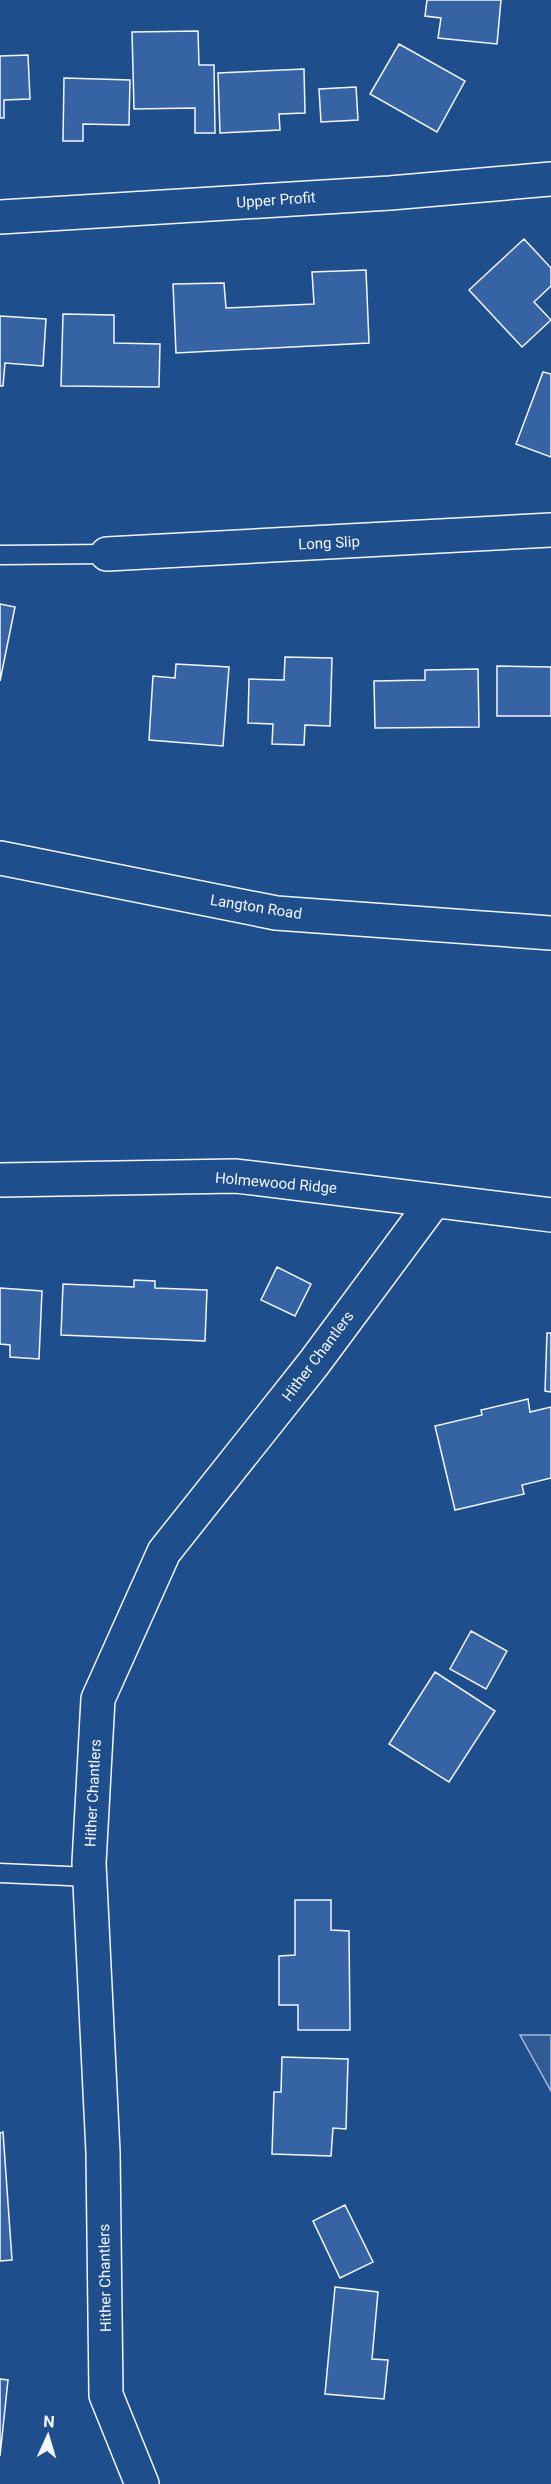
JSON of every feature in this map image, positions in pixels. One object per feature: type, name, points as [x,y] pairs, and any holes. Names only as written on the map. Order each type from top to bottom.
[{"type":"street","name":"Upper Profit","points":[[0,217],[390,193],[551,179]]},
{"type":"street","name":"Long Slip","points":[[107,554],[551,530]]},
{"type":"street","name":"Langton Road","points":[[0,858],[276,913],[551,933]]},
{"type":"street","name":"Holmewood Ridge","points":[[0,1180],[236,1176],[551,1215]]},
{"type":"street","name":"Hither Chantlers","points":[[142,2484],[106,2395],[103,2152],[90,1877],[98,1699],[164,1552],[314,1363],[434,1201]]},
{"type":"lane","points":[[0,555],[107,554]]},
{"type":"lane","points":[[0,1874],[90,1877]]},
{"type":"shaded area","points":[[520,2035],[551,2035],[551,2091]]},
{"type":"building","points":[[427,0],[501,0],[497,44],[438,38],[441,18],[425,16]]},
{"type":"building","points":[[198,31],[199,65],[214,65],[215,133],[195,133],[195,108],[134,109],[132,32]]},
{"type":"building","points":[[399,44],[465,81],[437,132],[370,94]]},
{"type":"building","points":[[28,55],[30,99],[4,100],[4,118],[0,118],[0,56]]},
{"type":"building","points":[[304,69],[305,113],[279,114],[280,130],[220,133],[218,73]]},
{"type":"building","points":[[64,78],[130,80],[129,125],[83,124],[83,141],[63,141]]},
{"type":"building","points":[[356,87],[358,120],[321,122],[319,89]]},
{"type":"building","points":[[524,239],[551,268],[551,286],[534,302],[551,320],[522,347],[469,290]]},
{"type":"building","points":[[366,270],[369,343],[176,353],[173,284],[224,283],[226,308],[314,304],[312,272]]},
{"type":"building","points":[[63,314],[114,315],[114,343],[160,344],[159,387],[61,386]]},
{"type":"building","points":[[0,316],[46,319],[43,366],[5,363],[3,386],[0,386]]},
{"type":"building","points":[[543,372],[551,374],[551,457],[516,444]]},
{"type":"building","points":[[0,604],[15,607],[0,681]]},
{"type":"building","points":[[285,657],[332,658],[330,726],[305,725],[304,745],[272,744],[273,724],[248,723],[249,679],[284,680]]},
{"type":"building","points":[[176,664],[229,667],[223,746],[149,740],[153,676],[175,678]]},
{"type":"building","points":[[497,666],[551,667],[551,716],[497,716]]},
{"type":"building","points":[[478,669],[479,727],[375,728],[374,681],[425,680],[425,670]]},
{"type":"building","points":[[277,1267],[311,1284],[295,1316],[261,1300]]},
{"type":"building","points":[[134,1280],[155,1281],[155,1288],[207,1290],[205,1341],[61,1335],[63,1284],[134,1287]]},
{"type":"building","points":[[0,1288],[42,1291],[39,1359],[10,1357],[10,1345],[0,1344]]},
{"type":"building","points":[[547,1333],[551,1333],[551,1392],[545,1391]]},
{"type":"building","points":[[528,1399],[530,1412],[551,1407],[551,1478],[522,1485],[524,1494],[455,1510],[435,1426],[482,1415],[481,1410]]},
{"type":"building","points":[[471,1631],[507,1651],[486,1689],[450,1669]]},
{"type":"building","points":[[435,1672],[495,1711],[449,1782],[389,1744]]},
{"type":"building","points":[[295,1900],[331,1900],[331,1930],[349,1931],[350,2030],[298,2030],[298,2005],[279,2005],[279,1956],[295,1955]]},
{"type":"building","points":[[282,2057],[348,2059],[346,2129],[333,2128],[331,2156],[272,2154],[274,2092],[281,2092]]},
{"type":"building","points":[[3,2132],[12,2260],[0,2261],[0,2133]]},
{"type":"building","points":[[345,2205],[373,2262],[340,2278],[313,2221]]},
{"type":"building","points":[[335,2287],[378,2292],[372,2359],[388,2360],[384,2399],[325,2394]]},
{"type":"building","points":[[0,2379],[8,2380],[0,2456]]}]
